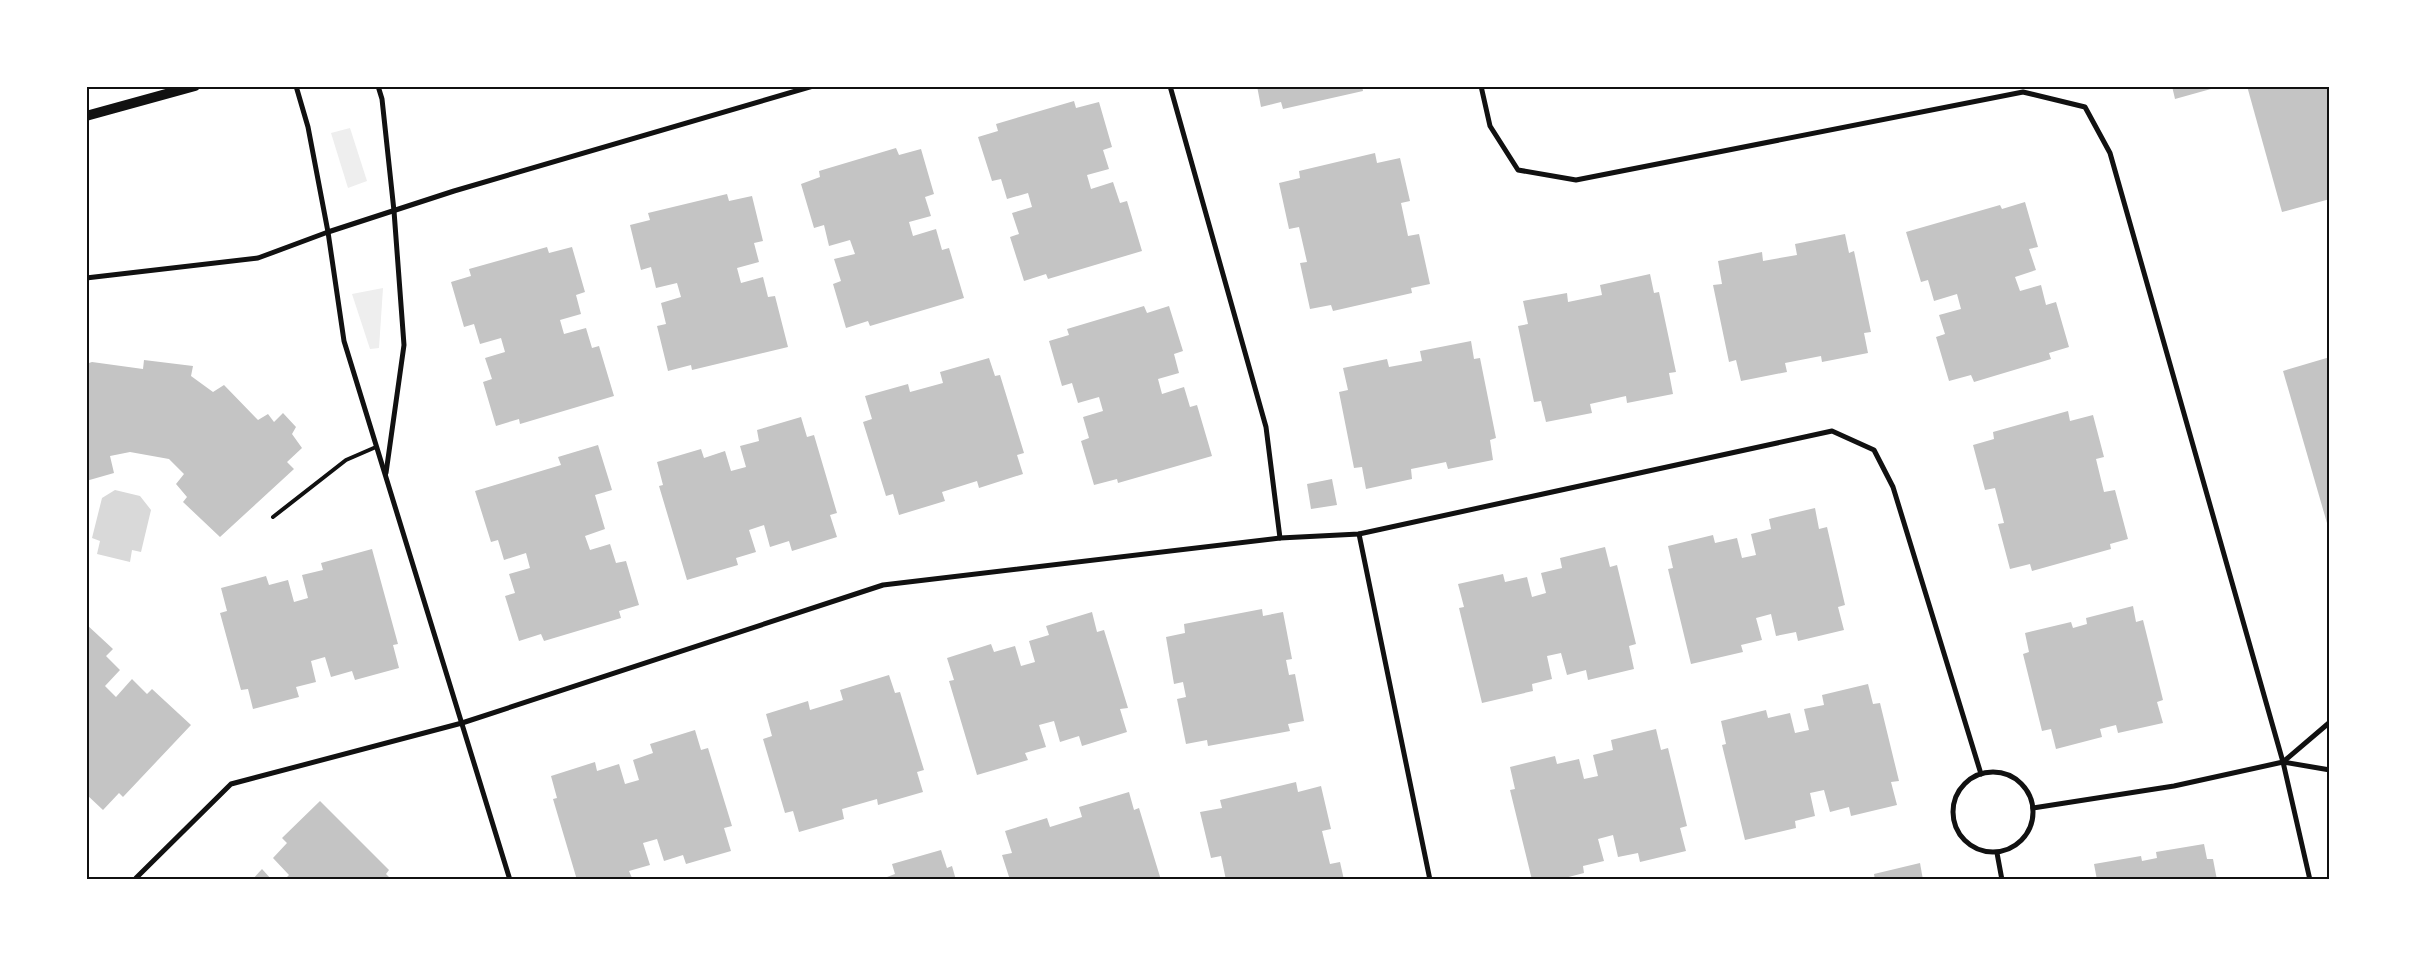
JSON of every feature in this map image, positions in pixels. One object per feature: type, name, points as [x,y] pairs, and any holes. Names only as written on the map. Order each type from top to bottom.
[{"type":"main road","points":[[86,116],[195,86]]},
{"type":"street","points":[[296,86],[308,127],[328,232],[344,341],[510,880]]},
{"type":"street","points":[[378,86],[382,99],[394,211],[404,345],[385,476]]},
{"type":"street","points":[[86,278],[258,258],[328,232],[394,211],[813,86]]},
{"type":"street","points":[[1170,86],[1266,427],[1280,538]]},
{"type":"street","points":[[1481,86],[1490,126],[1518,170],[1576,180],[2023,92],[2084,106],[2110,153],[2283,762],[2310,880]]},
{"type":"street","points":[[136,878],[231,784],[462,723],[883,586],[1280,538],[1359,534],[1832,431],[1874,450],[1893,487],[1981,774]]},
{"type":"street","points":[[1359,534],[1430,880]]},
{"type":"street","points":[[2283,762],[2330,722]]},
{"type":"street","points":[[2033,808],[2174,786],[2283,762],[2330,770]]},
{"type":"street","points":[[1993,772],[2015,779],[2024,787],[2033,808],[2028,832],[2020,842],[2010,849],[1997,852],[1984,852],[1972,847],[1962,838],[1956,827],[1953,814],[1955,801],[1960,790],[1969,780],[1981,774],[1993,772]]},
{"type":"street","points":[[1997,852],[2002,880]]},
{"type":"lane","points":[[273,517],[346,460],[376,447]]},
{"type":"shaded area","points":[[350,128],[367,181],[348,188],[331,133]]},
{"type":"shaded area","points":[[383,288],[379,348],[370,349],[352,294]]},
{"type":"shaded area","points":[[115,490],[140,496],[151,510],[141,552],[132,550],[130,562],[97,554],[100,541],[92,538],[102,498]]},
{"type":"building","points":[[1257,86],[1362,86],[1363,91],[1283,109],[1281,102],[1261,107]]},
{"type":"building","points":[[2172,86],[2218,86],[2218,87],[2175,99]]},
{"type":"building","points":[[2247,86],[2330,86],[2330,199],[2282,212]]},
{"type":"building","points":[[1074,101],[1076,108],[1099,102],[1112,147],[1103,150],[1109,169],[1087,175],[1091,189],[1113,182],[1120,203],[1127,201],[1142,251],[1048,279],[1046,274],[1024,281],[1010,237],[1019,234],[1012,213],[1032,207],[1028,193],[1007,199],[1001,179],[992,181],[978,137],[998,131],[996,124]]},
{"type":"building","points":[[896,148],[899,155],[921,149],[934,194],[925,197],[931,216],[909,222],[913,236],[936,229],[942,250],[949,248],[964,298],[870,326],[868,321],[846,328],[833,284],[841,281],[834,259],[855,254],[850,240],[829,246],[824,225],[814,228],[801,184],[820,177],[819,171]]},
{"type":"building","points":[[1375,153],[1377,163],[1400,158],[1410,201],[1401,203],[1408,236],[1419,234],[1430,284],[1411,288],[1412,293],[1333,311],[1331,305],[1310,309],[1300,263],[1307,262],[1299,227],[1289,229],[1279,183],[1300,178],[1299,171]]},
{"type":"building","points":[[727,194],[729,201],[752,196],[763,241],[754,243],[759,262],[737,268],[741,283],[763,277],[768,297],[775,296],[788,347],[692,370],[691,365],[668,371],[657,326],[666,324],[661,303],[681,297],[677,283],[656,288],[651,267],[641,270],[630,225],[650,220],[648,213]]},
{"type":"building","points":[[2025,202],[2038,247],[2029,249],[2036,270],[2015,277],[2020,291],[2041,285],[2046,305],[2056,302],[2069,347],[2049,353],[2051,359],[1974,382],[1971,375],[1949,381],[1936,337],[1945,334],[1939,315],[1961,309],[1957,294],[1934,301],[1928,280],[1921,282],[1906,232],[2000,205],[2002,209]]},
{"type":"building","points":[[1845,234],[1849,253],[1854,251],[1871,332],[1864,333],[1868,353],[1822,362],[1821,356],[1785,363],[1787,372],[1741,381],[1736,360],[1729,362],[1713,285],[1722,284],[1718,261],[1762,252],[1763,261],[1797,255],[1795,244]]},
{"type":"building","points":[[547,247],[549,253],[572,247],[585,292],[576,295],[581,314],[560,320],[564,334],[586,328],[592,348],[599,346],[614,396],[520,424],[519,419],[496,426],[483,382],[492,379],[485,358],[505,352],[501,338],[480,344],[474,324],[464,327],[451,282],[471,276],[469,269]]},
{"type":"building","points":[[1650,274],[1654,293],[1659,292],[1676,372],[1669,373],[1673,394],[1627,403],[1626,396],[1590,404],[1592,413],[1546,422],[1541,401],[1534,402],[1518,326],[1528,324],[1523,301],[1567,293],[1568,302],[1602,295],[1600,285]]},
{"type":"building","points":[[1144,306],[1147,313],[1169,306],[1183,351],[1174,354],[1179,373],[1158,379],[1162,394],[1184,387],[1190,407],[1197,405],[1212,456],[1118,483],[1117,479],[1094,485],[1081,441],[1089,438],[1083,417],[1103,411],[1099,397],[1078,403],[1072,383],[1062,386],[1049,341],[1069,335],[1067,329]]},
{"type":"building","points":[[1471,341],[1474,359],[1480,358],[1496,438],[1490,440],[1493,460],[1448,469],[1446,462],[1411,469],[1412,479],[1366,489],[1362,467],[1354,468],[1339,392],[1348,390],[1343,368],[1387,359],[1389,367],[1422,361],[1420,351]]},
{"type":"building","points":[[2330,357],[2330,530],[2329,530],[2283,371]]},
{"type":"building","points":[[989,358],[995,376],[1000,375],[1024,453],[1017,455],[1023,474],[979,488],[977,481],[942,492],[945,501],[899,515],[893,494],[886,496],[863,422],[872,419],[865,396],[908,384],[910,392],[943,383],[940,372]]},
{"type":"building","points":[[144,360],[193,366],[191,376],[213,392],[224,385],[258,420],[268,414],[274,422],[283,413],[296,427],[292,434],[302,448],[287,462],[294,469],[220,537],[183,502],[187,497],[176,484],[184,474],[169,459],[130,452],[110,456],[114,473],[86,481],[86,364],[92,362],[143,369]]},
{"type":"building","points":[[2068,411],[2070,421],[2093,415],[2104,457],[2096,459],[2104,492],[2115,490],[2128,539],[2110,544],[2111,549],[2032,571],[2030,564],[2010,569],[1998,524],[2004,523],[1995,488],[1985,490],[1973,445],[1994,439],[1993,432]]},
{"type":"building","points":[[801,417],[807,437],[814,435],[837,513],[830,515],[837,537],[792,551],[789,541],[770,547],[764,525],[749,530],[756,552],[736,558],[738,565],[687,580],[659,486],[663,485],[657,462],[701,449],[704,458],[725,451],[731,471],[746,467],[740,446],[759,441],[757,430]]},
{"type":"building","points":[[598,445],[612,490],[595,495],[605,529],[585,536],[590,550],[610,544],[616,563],[626,561],[639,605],[619,611],[621,618],[544,641],[541,634],[519,641],[505,596],[515,593],[509,574],[530,568],[526,553],[504,560],[498,540],[491,542],[475,491],[561,465],[558,457]]},
{"type":"building","points":[[1332,479],[1337,505],[1311,509],[1307,484]]},
{"type":"building","points":[[1815,508],[1819,529],[1827,527],[1845,605],[1838,607],[1844,630],[1798,641],[1796,632],[1776,636],[1771,614],[1756,618],[1762,640],[1741,645],[1743,652],[1691,664],[1668,569],[1673,568],[1668,546],[1713,535],[1715,543],[1737,538],[1742,558],[1756,555],[1751,534],[1771,529],[1769,519]]},
{"type":"building","points":[[1605,547],[1610,567],[1617,565],[1636,644],[1629,646],[1634,669],[1588,680],[1586,670],[1567,675],[1561,653],[1547,656],[1552,679],[1532,684],[1533,691],[1482,703],[1459,608],[1464,607],[1458,584],[1503,574],[1505,582],[1527,577],[1532,597],[1546,593],[1541,573],[1562,568],[1560,558]]},
{"type":"building","points":[[372,549],[398,644],[393,645],[399,668],[355,680],[352,671],[331,677],[325,657],[311,661],[316,682],[296,687],[299,697],[253,709],[248,689],[241,690],[220,613],[227,611],[221,588],[266,576],[269,585],[288,580],[294,602],[308,598],[302,575],[323,570],[321,563]]},
{"type":"building","points":[[2133,606],[2136,622],[2143,620],[2163,700],[2157,702],[2163,723],[2118,733],[2116,725],[2100,729],[2102,737],[2056,749],[2051,729],[2042,731],[2023,654],[2029,652],[2025,633],[2071,622],[2073,628],[2087,624],[2086,618]]},
{"type":"building","points":[[1262,609],[1263,616],[1283,612],[1292,659],[1286,660],[1289,675],[1295,674],[1304,721],[1288,724],[1290,731],[1208,746],[1207,740],[1186,744],[1177,699],[1186,697],[1183,682],[1174,684],[1166,637],[1185,633],[1184,624]]},
{"type":"building","points":[[1092,612],[1097,632],[1104,630],[1128,708],[1120,709],[1127,732],[1082,746],[1079,736],[1060,742],[1054,721],[1039,725],[1046,747],[1025,753],[1028,760],[977,775],[949,681],[954,680],[947,658],[991,644],[994,652],[1015,646],[1021,666],[1035,662],[1029,641],[1049,635],[1046,626]]},
{"type":"building","points":[[86,624],[113,649],[106,656],[120,670],[105,686],[116,697],[132,679],[147,694],[152,689],[191,725],[123,797],[119,793],[103,810],[86,794]]},
{"type":"building","points":[[889,675],[895,693],[900,692],[924,770],[917,772],[923,792],[878,805],[877,799],[842,809],[844,819],[799,832],[793,811],[785,813],[763,739],[772,736],[766,714],[808,701],[810,710],[843,700],[840,690]]},
{"type":"building","points":[[1868,684],[1873,704],[1880,703],[1899,781],[1891,782],[1897,805],[1851,816],[1849,807],[1830,812],[1824,790],[1810,793],[1815,816],[1795,821],[1796,828],[1745,840],[1722,745],[1726,744],[1721,721],[1766,710],[1768,718],[1790,713],[1795,733],[1809,730],[1804,709],[1824,705],[1822,695]]},
{"type":"building","points":[[1656,729],[1661,750],[1668,748],[1687,826],[1680,828],[1686,851],[1640,862],[1638,853],[1618,857],[1613,835],[1598,839],[1604,861],[1583,866],[1584,873],[1557,880],[1532,880],[1510,790],[1515,789],[1510,767],[1555,756],[1557,764],[1579,759],[1584,779],[1598,776],[1593,755],[1613,750],[1611,740]]},
{"type":"building","points":[[695,730],[701,750],[708,748],[732,826],[724,828],[731,851],[686,864],[683,855],[664,861],[657,839],[643,843],[650,865],[629,871],[632,878],[577,880],[553,799],[557,798],[551,776],[595,762],[597,771],[619,764],[625,784],[639,780],[633,760],[653,753],[650,744]]},
{"type":"building","points":[[1296,782],[1298,792],[1321,786],[1331,829],[1322,831],[1330,864],[1340,862],[1344,880],[1226,880],[1221,856],[1211,858],[1200,812],[1222,808],[1220,800]]},
{"type":"building","points":[[1129,792],[1134,810],[1139,808],[1161,880],[1010,880],[1002,855],[1012,853],[1005,831],[1047,818],[1050,827],[1082,817],[1079,807]]},
{"type":"building","points":[[320,801],[389,870],[386,874],[392,880],[284,880],[289,875],[273,858],[287,843],[282,838]]},
{"type":"building","points":[[2204,844],[2207,859],[2213,859],[2217,880],[2097,880],[2094,864],[2141,856],[2142,861],[2157,858],[2156,852]]},
{"type":"building","points":[[941,850],[947,868],[952,866],[956,880],[879,880],[895,874],[892,864]]},
{"type":"building","points":[[1920,863],[1923,880],[1875,880],[1874,874]]},
{"type":"building","points":[[262,869],[272,880],[252,880]]}]
